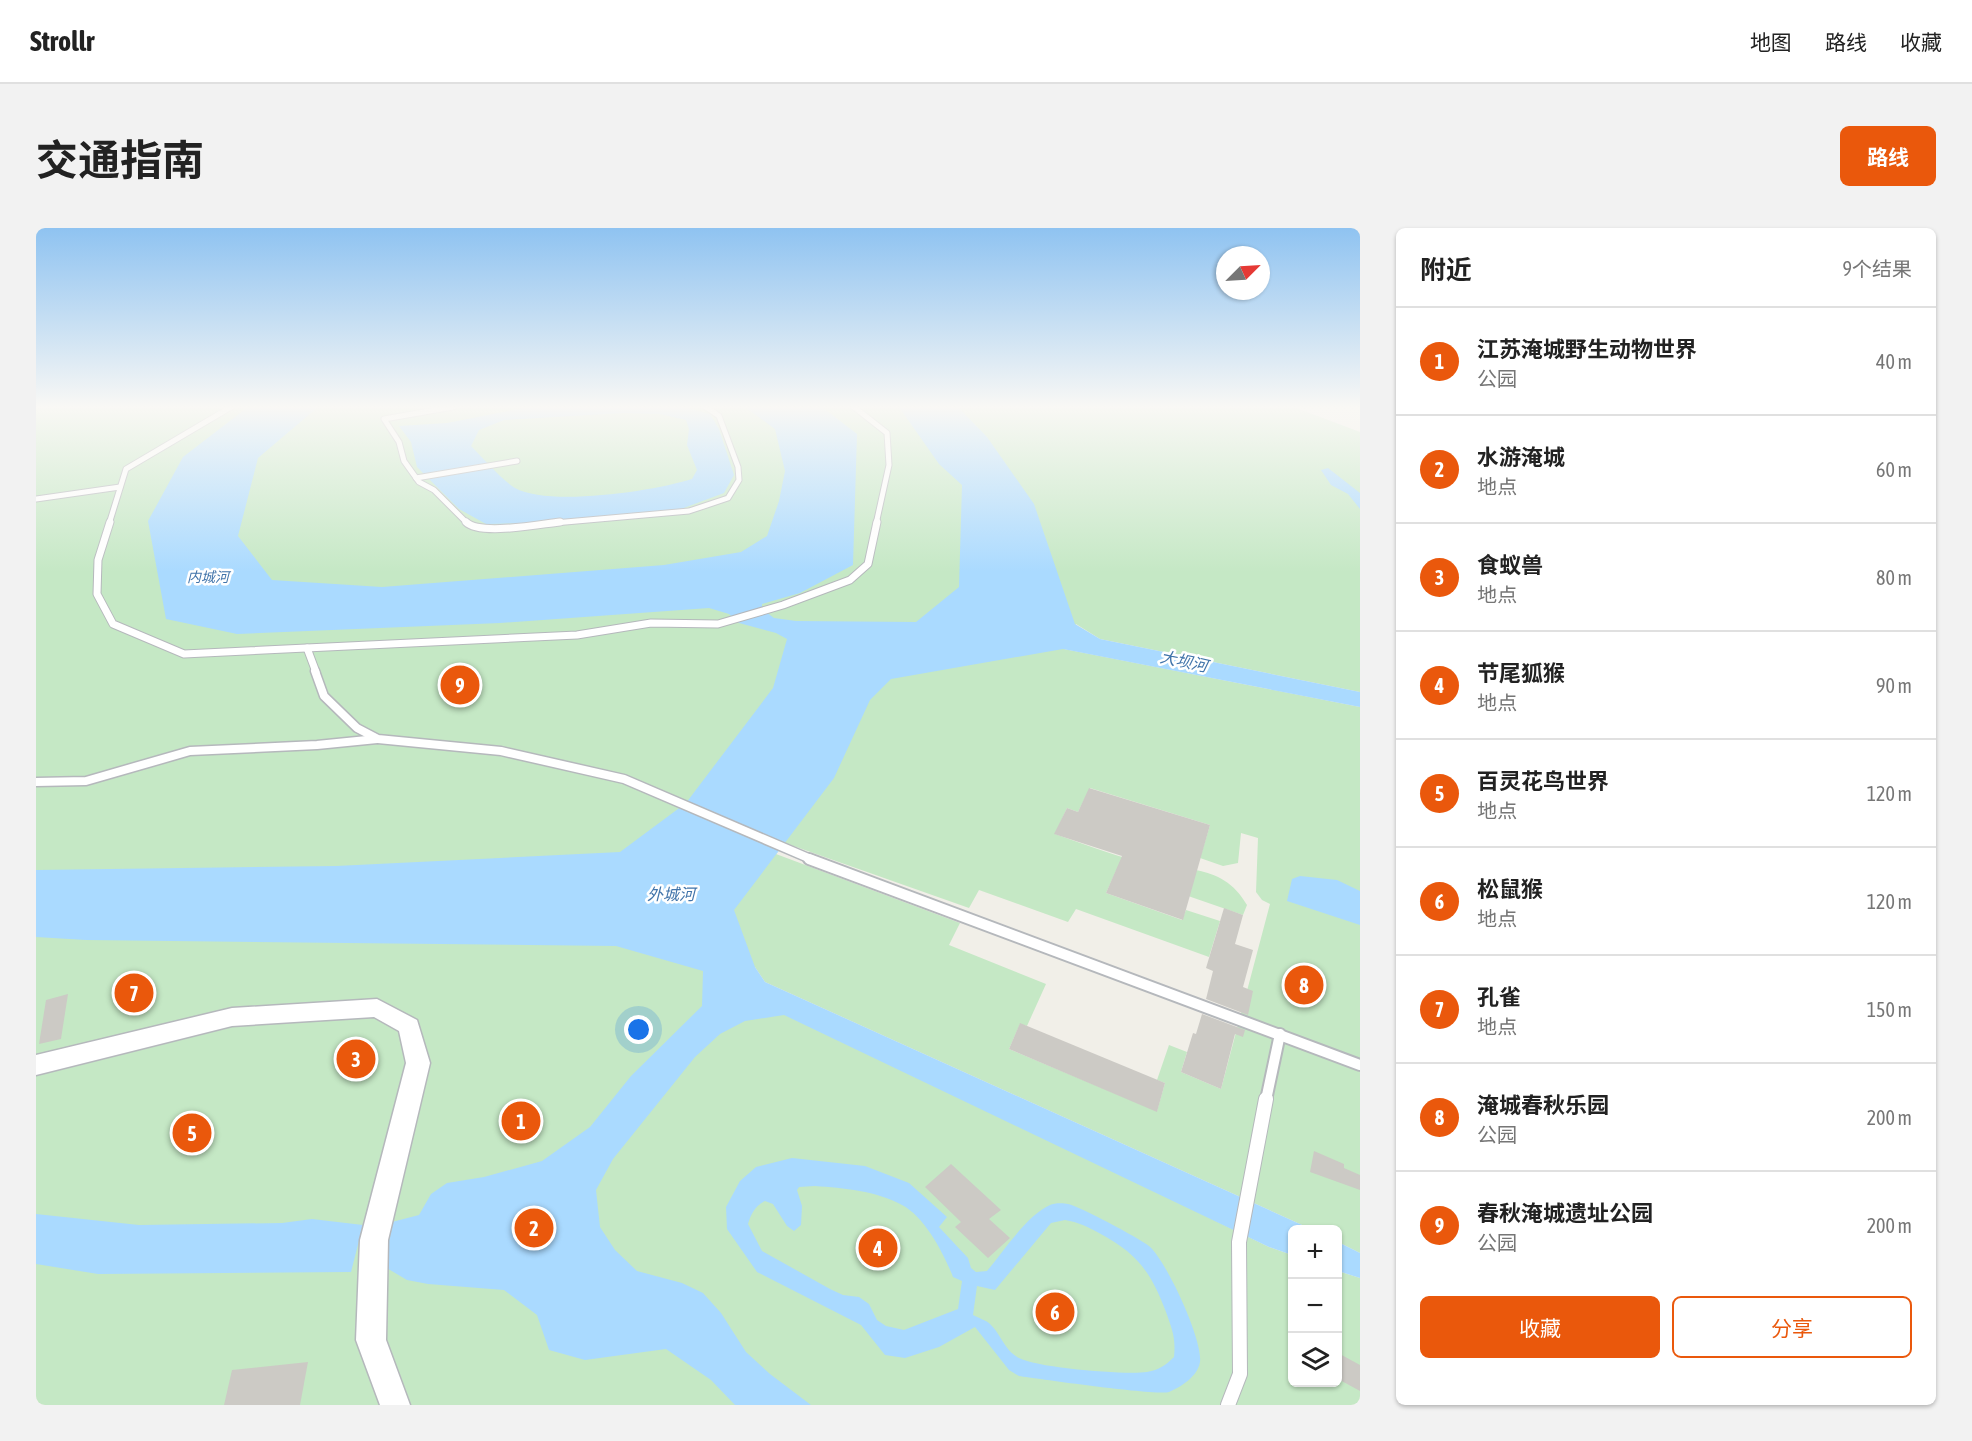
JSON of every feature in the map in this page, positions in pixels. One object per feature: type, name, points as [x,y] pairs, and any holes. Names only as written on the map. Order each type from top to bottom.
[{"type":"street","points":[[36,1065],[232,1017],[377,1008],[409,1026],[418,1062],[374,1240],[370,1340],[395,1405]]},
{"type":"lane","points":[[138,462],[126,469],[120,487],[98,560],[97,594],[113,624],[184,654],[577,635],[651,623],[718,624],[783,605],[850,580],[868,564],[889,462]]},
{"type":"lane","points":[[405,462],[470,526],[486,529],[689,511],[728,498],[739,480],[736,462]]},
{"type":"lane","points":[[419,478],[511,462]]},
{"type":"lane","points":[[36,499],[120,487]]},
{"type":"lane","points":[[307,648],[324,696],[357,728],[378,739]]},
{"type":"lane","points":[[36,782],[87,781],[190,751],[317,745],[378,739],[501,751],[624,779],[670,801],[801,856],[1360,1065]]},
{"type":"lane","points":[[1228,1405],[1240,1374],[1239,1242],[1248,1187],[1280,1034]]},
{"type":"green space","points":[[36,462],[1360,462],[1360,692],[1100,639],[1076,624],[1064,649],[1360,707],[1360,1253],[1342,1244],[1342,1225],[1302,1225],[765,982],[755,967],[705,971],[1269,1247],[1288,1254],[1288,1387],[1342,1387],[1342,1272],[1360,1278],[1360,1405],[36,1405]],"holes":[[[1090,788],[1210,825],[1200,858],[1223,866],[1238,863],[1241,833],[1258,838],[1256,892],[1262,900],[1270,904],[1221,1089],[1181,1072],[1187,1052],[1169,1045],[1157,1080],[1165,1083],[1157,1111],[1009,1049],[1020,1024],[1027,1026],[1046,984],[949,945],[960,923],[776,854],[785,843],[969,908],[979,890],[1068,922],[1076,909],[1209,957],[1220,921],[1186,910],[1182,920],[1106,893],[1116,871],[1243,915],[1247,905],[1237,891],[1225,881],[1197,870],[1135,861],[1055,834],[1067,808],[1078,812]]]},
{"type":"water","points":[[180,462],[257,462],[238,536],[272,580],[382,587],[664,565],[741,552],[767,536],[779,501],[785,471],[783,462],[856,462],[853,565],[800,593],[762,604],[762,609],[774,618],[796,621],[916,622],[959,587],[962,485],[938,462],[1004,462],[1034,504],[1075,624],[1100,639],[1360,692],[1360,707],[1063,649],[891,679],[870,700],[834,778],[734,910],[755,967],[765,982],[1302,1225],[1288,1225],[1288,1254],[1269,1247],[784,1015],[745,1021],[720,1034],[695,1057],[613,1159],[596,1190],[600,1227],[615,1250],[637,1271],[682,1283],[703,1293],[721,1313],[746,1352],[770,1374],[811,1405],[735,1405],[711,1380],[666,1349],[585,1360],[549,1350],[537,1315],[504,1290],[428,1284],[407,1280],[385,1267],[392,1222],[419,1215],[431,1194],[447,1183],[484,1177],[542,1161],[590,1127],[631,1076],[702,1006],[703,971],[616,946],[86,940],[36,937],[36,870],[336,866],[620,852],[686,803],[773,688],[787,639],[776,633],[739,623],[729,614],[709,608],[500,623],[237,634],[166,619],[148,521]]},
{"type":"water","points":[[416,462],[486,462],[515,488],[531,494],[576,497],[628,492],[692,479],[697,470],[694,462],[730,462],[734,475],[724,493],[681,509],[532,523],[486,524],[459,509],[417,467]]},
{"type":"water","points":[[1328,468],[1360,493],[1360,509],[1348,494],[1331,485],[1321,470]]},
{"type":"water","points":[[1300,876],[1337,880],[1360,891],[1360,925],[1287,901],[1292,879]]},
{"type":"water","points":[[792,1158],[865,1166],[909,1183],[947,1217],[939,1227],[968,1258],[971,1268],[976,1272],[987,1271],[1024,1225],[1041,1210],[1059,1203],[1084,1211],[1143,1242],[1156,1254],[1165,1267],[1190,1319],[1199,1351],[1199,1367],[1184,1384],[1169,1392],[1161,1393],[1019,1376],[1009,1370],[975,1327],[939,1347],[905,1358],[885,1355],[861,1325],[757,1272],[727,1229],[726,1207],[740,1181],[756,1167]],"holes":[[[815,1186],[871,1193],[892,1200],[910,1211],[933,1237],[953,1277],[962,1281],[958,1309],[904,1330],[886,1326],[877,1320],[869,1304],[859,1297],[843,1295],[830,1289],[762,1251],[748,1224],[756,1208],[765,1201],[773,1204],[787,1226],[794,1231],[801,1225],[802,1206],[797,1190],[799,1187]],[[1065,1220],[1083,1225],[1112,1240],[1133,1256],[1148,1275],[1155,1286],[1173,1334],[1174,1357],[1165,1365],[1155,1370],[1136,1373],[1062,1368],[1029,1362],[1014,1355],[990,1324],[973,1315],[977,1286],[995,1290],[1051,1223]]]},
{"type":"water","points":[[36,1214],[139,1225],[282,1223],[312,1219],[363,1225],[351,1272],[98,1274],[36,1264]]},
{"type":"water","points":[[1342,1244],[1360,1253],[1360,1278],[1342,1272]]},
{"type":"building","points":[[1089,788],[1210,825],[1183,920],[1106,893],[1122,856],[1054,834],[1067,808],[1078,812]]},
{"type":"building","points":[[1224,908],[1243,915],[1235,944],[1253,950],[1243,987],[1253,991],[1248,1015],[1206,999],[1213,971],[1206,968]]},
{"type":"building","points":[[68,994],[61,1039],[39,1044],[46,1000]]},
{"type":"building","points":[[1202,1014],[1245,1030],[1243,1037],[1235,1034],[1221,1089],[1181,1072],[1193,1033],[1196,1034]]},
{"type":"building","points":[[1020,1023],[1165,1083],[1157,1112],[1009,1049]]},
{"type":"building","points":[[1314,1151],[1344,1164],[1344,1168],[1360,1175],[1360,1190],[1310,1172]]},
{"type":"building","points":[[951,1164],[1001,1210],[989,1219],[1010,1238],[988,1258],[955,1227],[961,1222],[925,1187]]},
{"type":"building","points":[[1342,1355],[1360,1365],[1360,1391],[1342,1381]]},
{"type":"building","points":[[308,1362],[300,1405],[224,1405],[232,1370]]},
{"type":"place","name":"春秋淹城遗址公园","points":[[460,685]]},
{"type":"place","name":"淹城春秋乐园","points":[[1304,985]]},
{"type":"place","name":"孔雀","points":[[134,993]]},
{"type":"place","name":"食蚁兽","points":[[356,1059]]},
{"type":"place","name":"江苏淹城野生动物世界","points":[[521,1121]]},
{"type":"place","name":"百灵花鸟世界","points":[[192,1133]]},
{"type":"place","name":"水游淹城","points":[[534,1228]]},
{"type":"place","name":"节尾狐猴","points":[[878,1248]]},
{"type":"place","name":"松鼠猴","points":[[1055,1312]]},
{"type":"water label","name":"内城河","points":[[208,577]]},
{"type":"water label","name":"大坝河","points":[[1184,661]]},
{"type":"water label","name":"外城河","points":[[671,894]]}]
